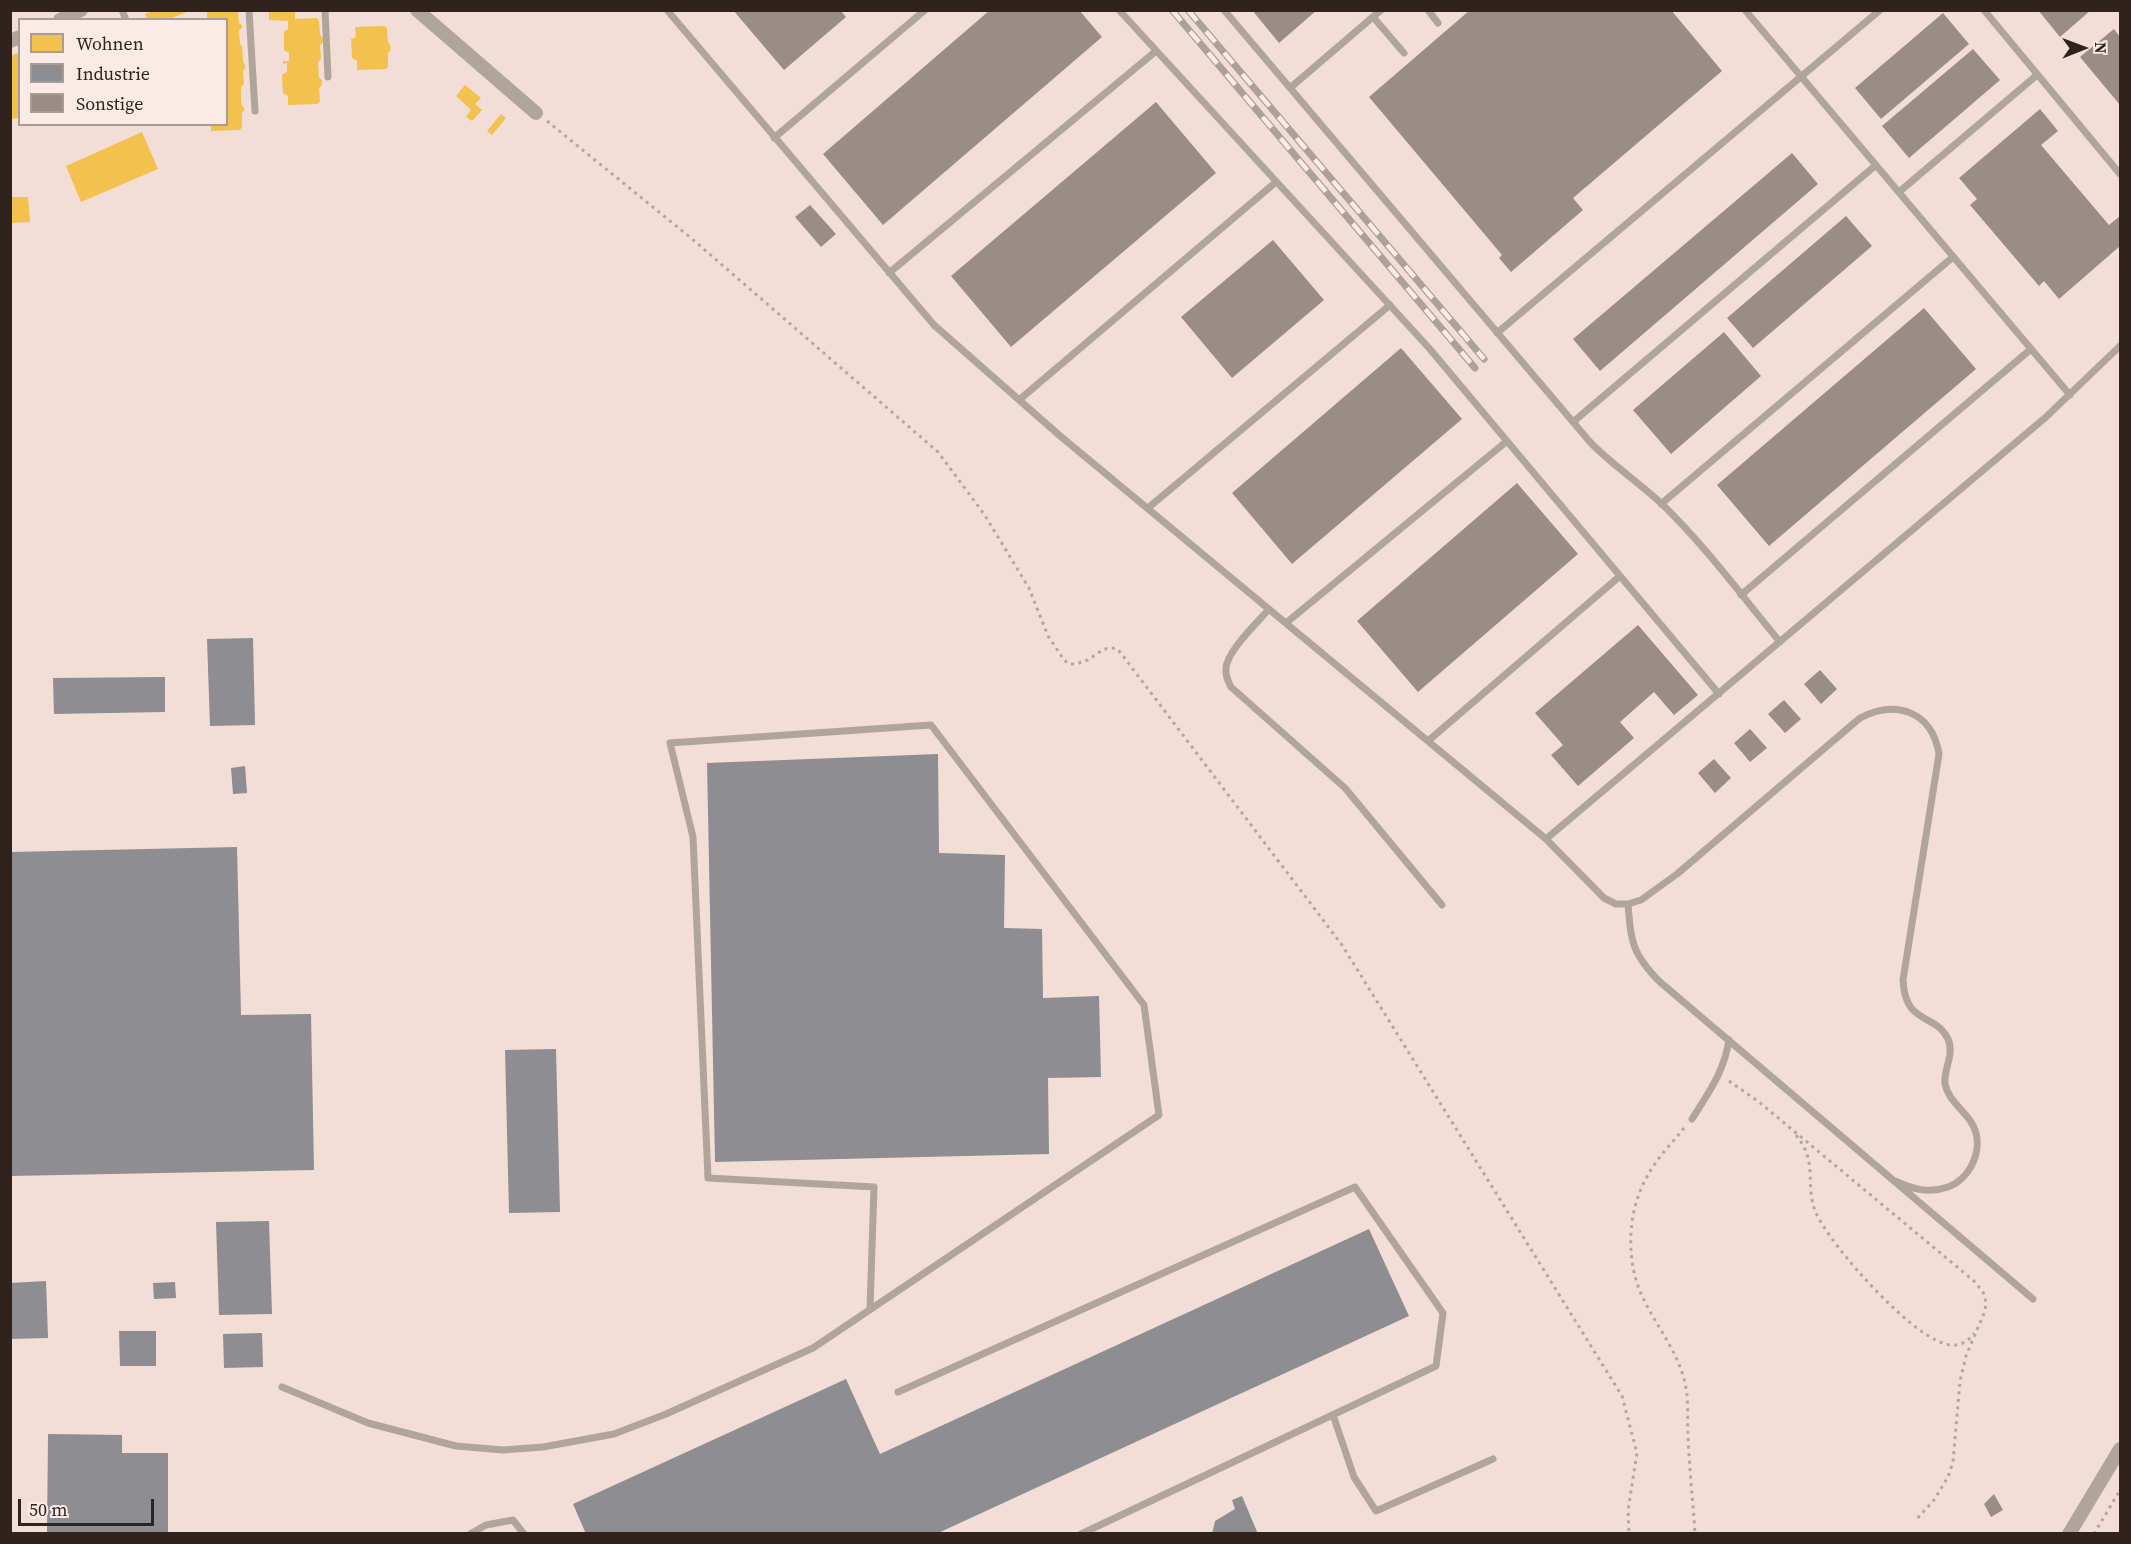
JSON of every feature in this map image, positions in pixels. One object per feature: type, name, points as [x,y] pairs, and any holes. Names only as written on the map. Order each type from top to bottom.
[{"type":"street","points":[[64,18],[81,10]]},
{"type":"street","points":[[417,10],[536,113]]},
{"type":"street","points":[[2069,1533],[2121,1449]]},
{"type":"lane","points":[[249,10],[255,111]]},
{"type":"lane","points":[[325,10],[328,77]]},
{"type":"lane","points":[[774,138],[925,10]]},
{"type":"lane","points":[[1119,10],[1429,348],[1719,694]]},
{"type":"lane","points":[[1224,10],[1573,422],[1608,461],[1661,504],[1690,532],[1780,642]]},
{"type":"lane","points":[[1290,88],[1381,10]]},
{"type":"lane","points":[[1428,10],[1438,23]]},
{"type":"lane","points":[[1745,10],[2070,395]]},
{"type":"lane","points":[[1497,333],[1880,10]]},
{"type":"lane","points":[[1984,10],[2121,174]]},
{"type":"lane","points":[[668,11],[934,325],[1019,400],[1546,839],[1604,898],[1616,904],[1629,904],[1641,900],[1677,874],[1860,718],[1874,711],[1887,709],[1912,714],[1927,724],[1937,740],[1939,754],[1903,991],[1913,1011],[1943,1031],[1949,1041],[1951,1052],[1945,1074],[1945,1085],[1950,1096],[1972,1124],[1976,1136],[1976,1155],[1964,1178],[1941,1189],[1914,1190],[1894,1181]]},
{"type":"lane","points":[[1373,17],[1404,53]]},
{"type":"lane","points":[[889,273],[1156,51]]},
{"type":"lane","points":[[1899,192],[2037,75]]},
{"type":"lane","points":[[1573,422],[1876,165]]},
{"type":"lane","points":[[1019,400],[1276,182]]},
{"type":"lane","points":[[1661,504],[1953,257]]},
{"type":"lane","points":[[1148,508],[1390,305]]},
{"type":"lane","points":[[1546,839],[2070,395],[2121,346]]},
{"type":"lane","points":[[1741,595],[2031,349]]},
{"type":"lane","points":[[1286,623],[1507,441]]},
{"type":"lane","points":[[1428,741],[1620,576]]},
{"type":"lane","points":[[1269,609],[1227,661],[1227,678],[1231,687],[1345,788],[1442,905]]},
{"type":"lane","points":[[282,1387],[368,1423],[456,1446],[503,1450],[543,1447],[614,1434],[666,1414],[813,1348],[870,1310],[1159,1115],[1144,1005],[931,725],[670,743],[693,837],[708,1178],[874,1187],[870,1310]]},
{"type":"lane","points":[[1629,904],[1630,936],[1636,953],[1646,968],[2033,1299]]},
{"type":"lane","points":[[1692,1119],[1720,1075],[1726,1059],[1729,1040]]},
{"type":"lane","points":[[898,1392],[1355,1187],[1443,1313],[1436,1366],[1081,1533]]},
{"type":"lane","points":[[1333,1415],[1354,1477],[1376,1511],[1493,1459]]},
{"type":"lane","points":[[470,1533],[486,1525],[513,1520],[524,1533]]},
{"type":"path","points":[[536,113],[699,246],[938,452],[984,514],[1029,588],[1048,636],[1064,660],[1076,664],[1088,660],[1104,649],[1115,648],[1120,652],[1342,945],[1622,1396],[1637,1453],[1628,1510],[1629,1533]]},
{"type":"path","points":[[1720,1075],[1743,1090],[1790,1128],[1974,1281],[1983,1292],[1986,1302],[1966,1356],[1960,1381],[1953,1462],[1948,1477],[1934,1500],[1915,1521]]},
{"type":"path","points":[[1692,1119],[1648,1173],[1635,1207],[1631,1236],[1636,1281],[1642,1297],[1680,1364],[1685,1382],[1695,1533]]},
{"type":"path","points":[[1790,1128],[1807,1151],[1816,1214],[1851,1263],[1870,1284],[1916,1327],[1932,1338],[1950,1345],[1962,1344],[1970,1339],[1978,1327]]},
{"type":"path","points":[[2094,1533],[2121,1490]]},
{"type":"building: Wohnen","points":[[154,10],[189,10],[172,18],[147,18],[145,14]]},
{"type":"building: Wohnen","points":[[207,10],[238,10],[239,23],[243,26],[239,31],[246,68],[243,70],[244,84],[241,87],[241,103],[245,110],[242,113],[240,130],[211,131],[211,126],[228,126],[228,18],[207,18]]},
{"type":"building: Wohnen","points":[[269,10],[295,10],[295,19],[317,18],[319,21],[320,35],[323,38],[320,45],[321,59],[318,62],[322,85],[319,88],[320,102],[317,104],[288,105],[288,96],[283,93],[282,75],[287,72],[287,63],[283,64],[283,61],[289,61],[289,53],[284,50],[284,32],[288,29],[288,21],[269,20]]},
{"type":"building: Wohnen","points":[[384,26],[387,28],[391,50],[388,53],[388,67],[357,70],[357,61],[352,58],[351,39],[356,37],[355,27]]},
{"type":"building: Wohnen","points":[[18,53],[18,118],[10,119],[10,56]]},
{"type":"building: Wohnen","points":[[465,85],[481,98],[475,104],[482,110],[472,121],[466,117],[471,110],[456,96]]},
{"type":"building: Wohnen","points":[[501,114],[506,118],[492,135],[487,131]]},
{"type":"building: Wohnen","points":[[142,132],[158,169],[81,202],[66,166]]},
{"type":"building: Wohnen","points":[[10,197],[28,197],[30,222],[10,223]]},
{"type":"building: Industrie","points":[[253,638],[255,725],[210,726],[207,639]]},
{"type":"building: Industrie","points":[[165,677],[165,712],[54,714],[53,678]]},
{"type":"building: Industrie","points":[[938,754],[939,853],[1005,855],[1004,928],[1042,929],[1043,998],[1099,996],[1101,1077],[1048,1078],[1049,1154],[715,1162],[707,763]]},
{"type":"building: Industrie","points":[[245,766],[247,793],[233,794],[231,768]]},
{"type":"building: Industrie","points":[[237,847],[241,1015],[311,1014],[314,1170],[10,1176],[10,852]]},
{"type":"building: Industrie","points":[[556,1049],[560,1212],[509,1213],[505,1050]]},
{"type":"building: Industrie","points":[[269,1221],[272,1314],[219,1315],[216,1222]]},
{"type":"building: Industrie","points":[[1369,1229],[1409,1316],[936,1534],[586,1534],[573,1504],[846,1379],[880,1454]]},
{"type":"building: Industrie","points":[[46,1281],[48,1338],[10,1339],[10,1283]]},
{"type":"building: Industrie","points":[[175,1282],[176,1298],[154,1299],[153,1283]]},
{"type":"building: Industrie","points":[[119,1331],[156,1331],[156,1366],[120,1366]]},
{"type":"building: Industrie","points":[[262,1333],[263,1367],[224,1368],[223,1334]]},
{"type":"building: Industrie","points":[[48,1434],[122,1435],[122,1453],[168,1453],[168,1534],[47,1534]]},
{"type":"building: Industrie","points":[[1242,1496],[1258,1534],[1212,1534],[1215,1521],[1235,1509],[1232,1500]]},
{"type":"building: Sonstige","points":[[733,10],[840,10],[846,17],[784,70]]},
{"type":"building: Sonstige","points":[[990,10],[1079,10],[1102,37],[883,225],[823,154]]},
{"type":"building: Sonstige","points":[[1252,10],[1317,10],[1279,43]]},
{"type":"building: Sonstige","points":[[1470,10],[1671,10],[1722,71],[1573,198],[1583,210],[1511,272],[1499,258],[1502,255],[1369,97]]},
{"type":"building: Sonstige","points":[[2038,10],[2091,10],[2060,37]]},
{"type":"building: Sonstige","points":[[1943,13],[1969,44],[1881,119],[1855,88]]},
{"type":"building: Sonstige","points":[[2114,29],[2120,37],[2120,105],[2080,57]]},
{"type":"building: Sonstige","points":[[1973,49],[2000,80],[1909,158],[1882,126]]},
{"type":"building: Sonstige","points":[[1156,102],[1216,173],[1011,347],[951,276]]},
{"type":"building: Sonstige","points":[[2040,109],[2058,131],[2041,145],[2109,225],[2120,216],[2120,246],[2059,299],[2044,281],[2039,286],[1970,205],[1977,199],[1959,178]]},
{"type":"building: Sonstige","points":[[1792,153],[1818,184],[1600,371],[1573,339]]},
{"type":"building: Sonstige","points":[[810,205],[836,234],[821,247],[795,217]]},
{"type":"building: Sonstige","points":[[1846,216],[1872,246],[1753,348],[1727,318]]},
{"type":"building: Sonstige","points":[[1273,240],[1324,300],[1232,378],[1181,317]]},
{"type":"building: Sonstige","points":[[1924,308],[1976,369],[1769,546],[1717,485]]},
{"type":"building: Sonstige","points":[[1724,332],[1761,376],[1671,454],[1633,410]]},
{"type":"building: Sonstige","points":[[1401,348],[1462,419],[1292,564],[1232,493]]},
{"type":"building: Sonstige","points":[[1517,483],[1578,554],[1418,692],[1357,621]]},
{"type":"building: Sonstige","points":[[1638,625],[1698,695],[1674,715],[1654,692],[1620,722],[1634,738],[1578,786],[1551,755],[1563,745],[1535,713]]},
{"type":"building: Sonstige","points":[[1820,670],[1837,689],[1821,704],[1804,684]]},
{"type":"building: Sonstige","points":[[1784,700],[1801,719],[1785,733],[1768,714]]},
{"type":"building: Sonstige","points":[[1750,729],[1767,748],[1750,762],[1734,743]]},
{"type":"building: Sonstige","points":[[1714,759],[1731,778],[1715,793],[1698,773]]},
{"type":"building: Sonstige","points":[[1994,1494],[2003,1510],[1991,1517],[1984,1504]]},
{"type":"railway","points":[[1172,10],[1475,368]]},
{"type":"railway","points":[[1188,10],[1484,359]]}]
